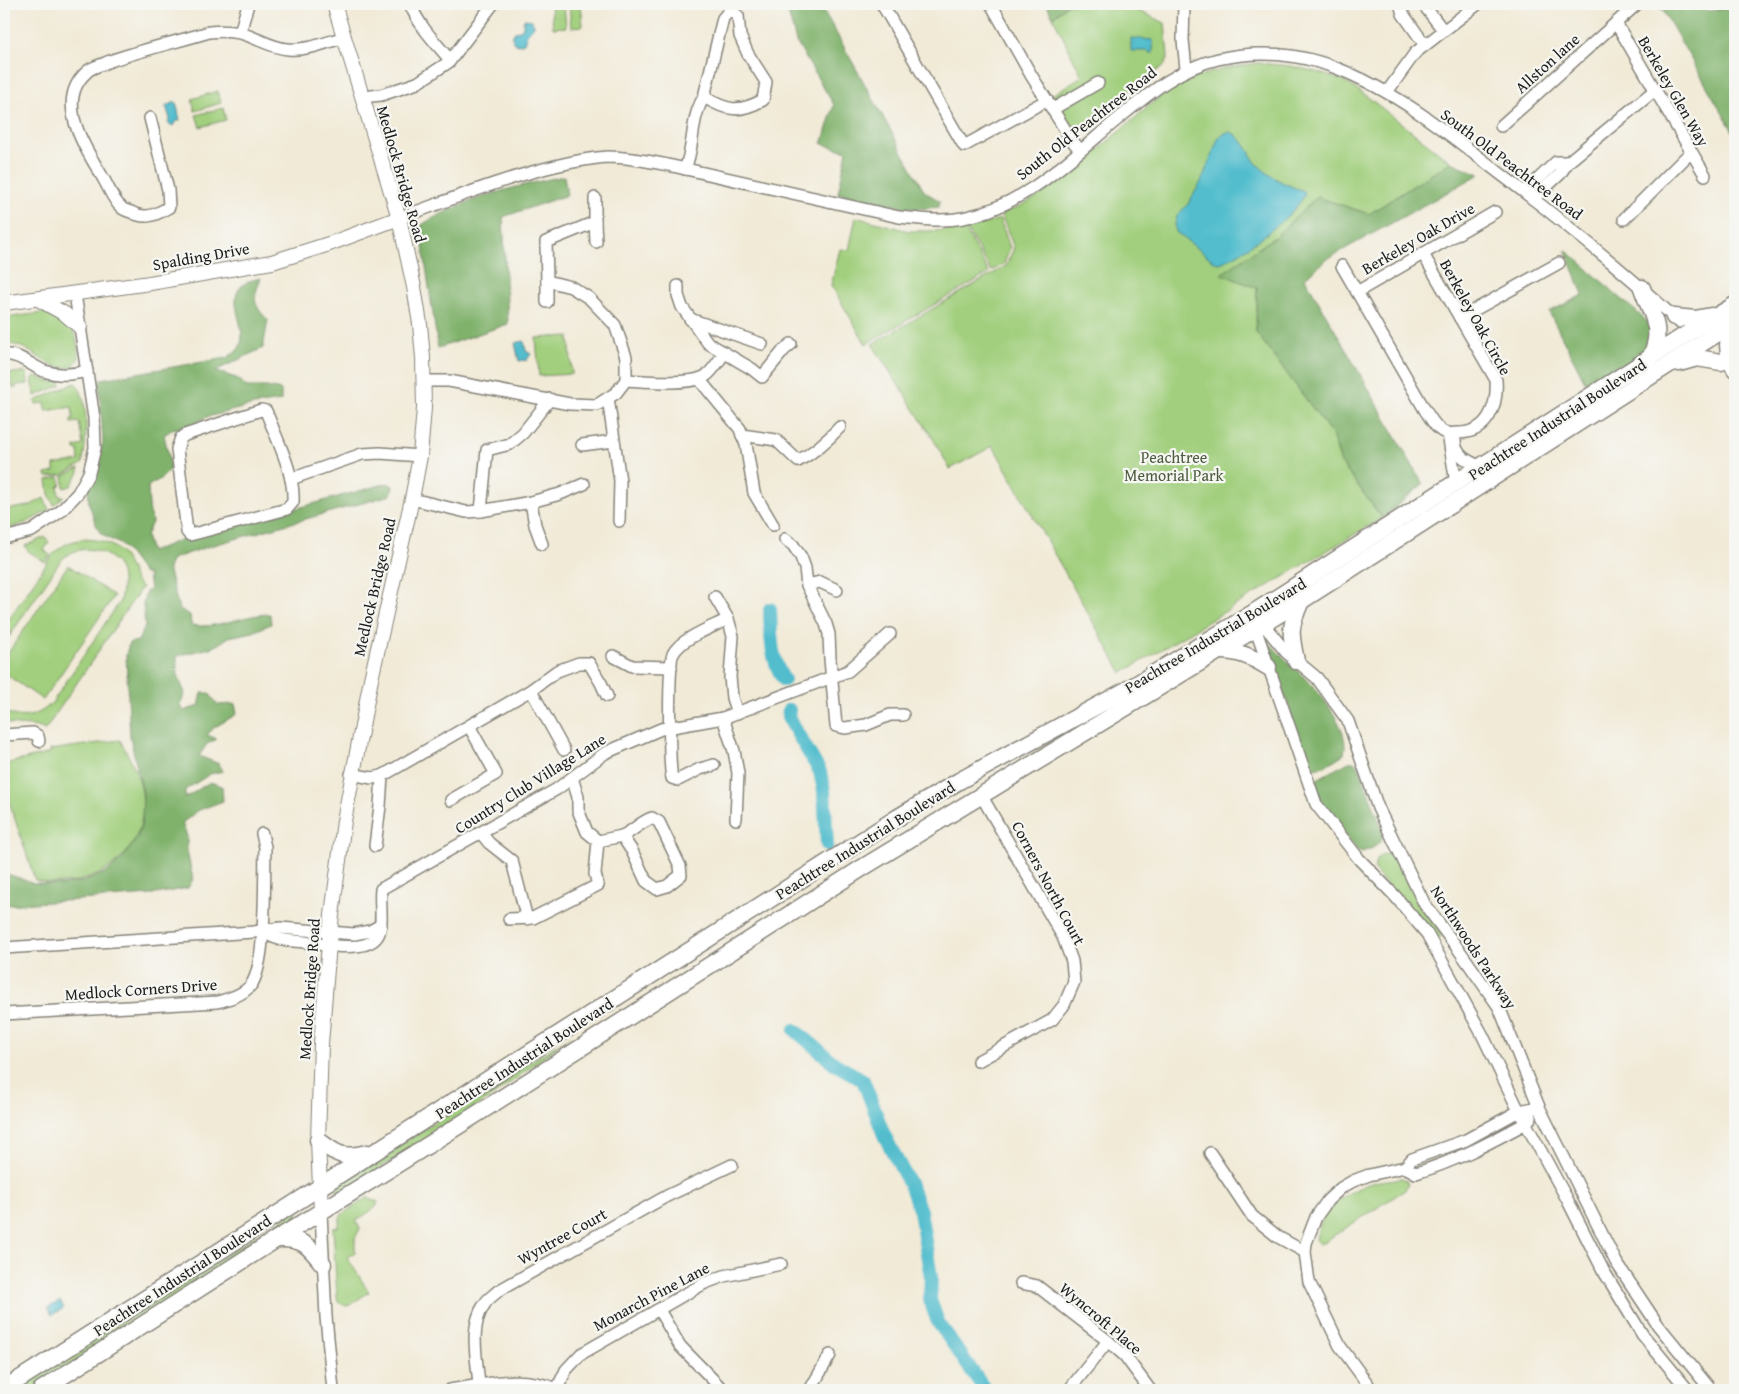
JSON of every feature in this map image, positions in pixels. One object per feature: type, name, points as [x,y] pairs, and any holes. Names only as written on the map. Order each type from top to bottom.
[{"type":"highway","points":[[1642,288],[1655,319],[1658,334],[1655,347],[1656,364],[1697,358],[1728,365],[1727,344],[1732,316],[1713,316],[1695,319],[1674,317]]},
{"type":"highway","name":"Peachtree Industrial Boulevard","points":[[41,1390],[854,873],[1301,601],[1656,364],[1732,316]]},
{"type":"highway","name":"Peachtree Industrial Boulevard","points":[[4,1389],[897,818],[959,781],[1130,688],[1312,576],[1456,482],[1656,364]]},
{"type":"highway","points":[[1296,661],[1291,630],[1292,622],[1301,601]]},
{"type":"highway","points":[[1220,650],[1235,651],[1251,656],[1268,667]]},
{"type":"highway","points":[[318,1140],[336,1154],[345,1157],[379,1149]]},
{"type":"highway","points":[[277,1239],[291,1238],[305,1243],[323,1264]]},
{"type":"main road","name":"Medlock Bridge Road","points":[[321,1212],[318,1140],[321,1044],[329,938],[352,774],[391,586],[412,499],[420,456],[424,408],[420,324],[399,218],[334,4]]},
{"type":"main road","name":"Spalding Drive","points":[[4,303],[150,283],[272,262],[329,244],[399,218]]},
{"type":"main road","points":[[38,299],[65,314],[80,327]]},
{"type":"street","points":[[240,33],[248,4]]},
{"type":"street","points":[[410,4],[415,16],[430,38],[450,60]]},
{"type":"street","points":[[362,97],[380,95],[416,83],[450,60],[493,4]]},
{"type":"street","points":[[882,4],[964,146],[1098,83]]},
{"type":"street","points":[[991,4],[1050,105],[1080,150]]},
{"type":"street","points":[[1184,4],[1183,40],[1186,69]]},
{"type":"street","points":[[1402,4],[1403,14],[1417,33],[1429,42]]},
{"type":"street","points":[[1423,4],[1443,30]]},
{"type":"street","points":[[1387,92],[1415,52],[1478,4]]},
{"type":"street","name":"Allston lane","points":[[1501,126],[1637,4]]},
{"type":"street","points":[[685,169],[691,150],[694,120],[698,105],[704,97],[723,18],[730,7],[738,16],[740,36],[748,54],[766,82],[763,100],[744,109],[732,109],[716,104],[704,97]]},
{"type":"street","name":"Berkeley Glen Way","points":[[1616,23],[1704,175]]},
{"type":"street","points":[[150,118],[168,190],[169,206],[157,215],[137,216],[120,207],[75,126],[72,112],[72,96],[79,80],[91,69],[117,59],[208,32],[240,33],[281,49],[290,50],[312,47],[345,37]]},
{"type":"street","name":"South Old Peachtree Road","points":[[399,218],[534,171],[579,160],[607,157],[637,159],[685,169],[899,218],[929,220],[961,218],[990,211],[1015,199],[1050,176],[1161,84],[1186,69],[1218,59],[1248,54],[1276,54],[1306,58],[1336,68],[1387,92],[1457,140],[1529,195],[1642,288],[1728,365],[1735,374]]},
{"type":"street","points":[[1529,195],[1558,177],[1568,162],[1655,90]]},
{"type":"street","points":[[1624,219],[1691,152]]},
{"type":"street","points":[[1529,195],[1549,167],[1556,162],[1568,162]]},
{"type":"street","points":[[1549,167],[1558,177]]},
{"type":"street","points":[[595,198],[596,242]]},
{"type":"street","name":"Berkeley Oak Drive","points":[[1357,292],[1495,212]]},
{"type":"street","points":[[548,302],[546,242],[596,222]]},
{"type":"street","name":"Berkeley Oak Circle","points":[[1423,254],[1496,380],[1497,389],[1493,410],[1484,423],[1468,433],[1452,433]]},
{"type":"street","points":[[1460,318],[1559,263]]},
{"type":"street","points":[[1342,266],[1425,410],[1435,425],[1452,433],[1456,456],[1456,482]]},
{"type":"street","points":[[424,380],[449,381],[570,404],[597,406],[616,393],[626,380],[626,357],[615,325],[589,298],[571,287],[547,281]]},
{"type":"street","points":[[678,286],[682,307],[708,344],[752,369],[762,377],[784,350],[792,344]]},
{"type":"street","points":[[4,538],[32,532],[61,511],[78,493],[89,473],[95,448],[94,418],[75,294]]},
{"type":"street","points":[[690,319],[762,344]]},
{"type":"street","points":[[626,380],[663,382],[699,379],[708,374],[724,353]]},
{"type":"street","points":[[4,356],[8,355],[26,360],[42,370],[58,375],[87,371]]},
{"type":"street","points":[[699,379],[740,429],[746,444],[754,494],[773,526]]},
{"type":"street","points":[[608,398],[620,481],[619,521]]},
{"type":"street","points":[[481,511],[487,450],[510,444],[523,433],[550,399]]},
{"type":"street","points":[[261,410],[266,411],[291,479],[294,492],[293,502],[288,508],[190,535],[186,532],[177,449],[184,435],[261,410]]},
{"type":"street","points":[[742,435],[776,440],[798,461],[818,448],[840,427]]},
{"type":"street","points":[[582,446],[614,441]]},
{"type":"street","points":[[291,479],[362,454],[380,453],[420,456]]},
{"type":"street","points":[[1456,456],[1481,467]]},
{"type":"street","points":[[412,499],[466,512],[481,511],[531,502],[560,494],[584,484]]},
{"type":"street","points":[[531,502],[535,525],[542,544]]},
{"type":"street","points":[[785,539],[793,545],[801,557],[805,568],[807,585],[829,634],[836,726],[852,727],[890,715],[904,716]]},
{"type":"street","points":[[807,585],[820,582],[837,590]]},
{"type":"street","points":[[715,597],[728,619],[733,636],[730,684],[737,713]]},
{"type":"street","points":[[714,765],[675,780],[671,773],[669,727],[672,655],[681,643],[728,619]]},
{"type":"street","name":"Northwoods Parkway","points":[[1268,630],[1286,652],[1316,678],[1348,721],[1378,808],[1420,896],[1499,1007],[1539,1107],[1616,1262],[1658,1325],[1710,1390]]},
{"type":"street","name":"Country Club Village Lane","points":[[329,938],[370,931],[381,925],[381,889],[557,789],[606,753],[661,729],[722,718],[848,671],[890,634]]},
{"type":"street","name":"Northwoods Parkway","points":[[1258,636],[1316,804],[1359,859],[1395,896],[1427,934],[1482,1034],[1519,1111],[1603,1270],[1642,1334],[1688,1390]]},
{"type":"street","points":[[612,656],[632,666],[671,667]]},
{"type":"street","points":[[352,774],[372,778],[382,776],[531,690],[557,671],[579,662],[589,663],[607,696]]},
{"type":"street","points":[[531,690],[564,750]]},
{"type":"street","points":[[722,718],[734,751],[738,774],[736,819]]},
{"type":"street","points":[[451,800],[496,774],[469,726]]},
{"type":"street","points":[[4,734],[33,733],[38,736],[39,741]]},
{"type":"street","points":[[375,846],[382,776]]},
{"type":"street","points":[[572,778],[578,796],[578,810],[587,832],[598,841]]},
{"type":"street","name":"Corners North Court","points":[[978,1061],[1052,1020],[1064,1005],[1074,982],[1072,962],[1063,937],[981,795]]},
{"type":"street","points":[[598,841],[622,836],[636,828],[641,821],[652,818],[659,822],[680,866],[681,875],[667,886],[657,889],[646,881],[632,851],[622,836]]},
{"type":"street","points":[[482,833],[489,843],[512,861],[527,919]]},
{"type":"street","name":"Medlock Corners Drive","points":[[4,1014],[217,1002],[230,999],[246,991],[253,984],[259,969],[265,847],[262,834]]},
{"type":"street","points":[[508,919],[533,918],[598,885],[595,874],[598,841]]},
{"type":"street","points":[[4,948],[262,932],[280,928],[329,938]]},
{"type":"street","points":[[1372,1390],[1340,1346],[1309,1282],[1305,1252],[1306,1243],[1316,1217],[1328,1200],[1341,1188],[1353,1181],[1368,1175],[1405,1167],[1412,1159],[1466,1140],[1519,1111],[1539,1107]]},
{"type":"street","points":[[1405,1167],[1416,1172],[1443,1165],[1526,1123],[1539,1107]]},
{"type":"street","points":[[1210,1153],[1252,1216],[1278,1237],[1305,1252]]},
{"type":"street","name":"Wyntree Court","points":[[479,1385],[475,1338],[477,1318],[485,1303],[498,1291],[667,1196],[732,1165]]},
{"type":"street","points":[[321,1212],[323,1264],[333,1390]]},
{"type":"street","name":"Monarch Pine Lane","points":[[559,1390],[566,1370],[581,1354],[705,1283],[743,1271],[781,1264]]},
{"type":"street","name":"Wyncroft Place","points":[[1021,1284],[1038,1286],[1108,1341],[1125,1356],[1150,1390]]},
{"type":"street","points":[[659,1310],[680,1346],[723,1390]]},
{"type":"street","points":[[1069,1390],[1108,1341]]},
{"type":"street","points":[[810,1390],[830,1355]]},
{"type":"street","points":[[450,1390],[508,1380],[533,1382],[559,1390]]},
{"type":"green space","points":[[551,4],[564,4],[566,27],[553,28]]},
{"type":"green space","points":[[569,4],[581,4],[583,26],[571,27]]},
{"type":"green space","points":[[786,4],[820,4],[925,192],[940,201],[939,207],[916,209],[838,193],[847,151],[822,144],[834,105],[796,42]]},
{"type":"green space","points":[[1046,4],[1068,4],[1053,17]]},
{"type":"green space","points":[[1068,4],[1124,4],[1165,23],[1168,57],[1165,65],[1124,94],[1084,129],[1078,128],[1069,121],[1052,95],[1082,76],[1053,17]]},
{"type":"green space","points":[[1657,4],[1697,4],[1709,11],[1735,7],[1735,135],[1662,9]]},
{"type":"green space","name":"Peachtree Memorial Park","points":[[1259,63],[1291,66],[1344,81],[1365,95],[1451,162],[1369,214],[1317,197],[1275,237],[1222,274],[1257,288],[1256,332],[1332,434],[1341,463],[1382,518],[1122,673],[993,446],[950,469],[932,437],[872,344],[1006,266],[1014,248],[1001,214],[1055,185],[1164,94],[1179,85],[1201,76],[1224,69]]},
{"type":"green space","points":[[218,91],[221,103],[195,111],[192,99]]},
{"type":"green space","points":[[223,108],[226,120],[200,127],[196,115]]},
{"type":"green space","points":[[1451,162],[1480,174],[1327,259],[1305,278],[1423,484],[1382,518],[1341,463],[1332,434],[1256,332],[1257,288],[1221,274],[1275,237],[1317,197],[1369,214]]},
{"type":"green space","points":[[564,176],[567,195],[503,217],[508,324],[438,348],[420,226],[453,208],[471,201],[508,189]]},
{"type":"green space","points":[[856,217],[909,231],[965,229],[989,273],[866,344],[831,285],[840,249],[849,250]]},
{"type":"green space","points":[[1000,219],[1010,248],[1004,264],[991,271],[967,229]]},
{"type":"green space","points":[[1566,250],[1648,322],[1650,330],[1647,351],[1593,385],[1585,382],[1549,312],[1583,295]]},
{"type":"green space","points":[[261,278],[255,296],[259,310],[268,320],[263,348],[215,371],[239,379],[247,387],[267,387],[281,390],[281,401],[254,405],[207,417],[186,427],[173,429],[164,435],[170,470],[162,478],[148,486],[152,522],[146,536],[151,552],[175,542],[388,483],[393,486],[391,495],[210,546],[172,559],[168,568],[179,609],[190,615],[191,625],[220,624],[251,616],[270,614],[271,624],[253,632],[229,637],[214,647],[177,656],[177,674],[185,693],[181,705],[183,711],[199,706],[202,693],[209,693],[218,705],[235,704],[237,714],[215,727],[207,735],[217,739],[207,744],[199,756],[219,764],[223,771],[210,774],[185,790],[185,798],[210,782],[222,786],[223,801],[199,810],[182,823],[187,836],[187,851],[193,879],[188,888],[151,895],[4,905],[4,873],[34,883],[61,885],[85,881],[107,872],[121,860],[137,838],[142,822],[143,793],[130,737],[126,655],[129,643],[138,641],[145,626],[143,604],[146,592],[150,590],[148,574],[144,574],[120,544],[104,536],[98,530],[89,504],[88,489],[97,468],[103,442],[99,384],[101,379],[227,358],[239,348],[242,339],[236,308],[236,298],[239,290],[247,283]]},
{"type":"green space","points":[[42,313],[52,314],[71,327],[76,340],[79,358],[72,367],[54,366],[24,348],[7,344],[6,340],[4,340],[4,318]]},
{"type":"green space","points":[[569,336],[572,374],[539,376],[536,338]]},
{"type":"green space","points":[[27,373],[28,384],[16,385],[16,388],[13,388],[11,380],[4,381],[4,374]]},
{"type":"green space","points":[[36,376],[48,381],[60,382],[61,385],[35,396],[32,379]]},
{"type":"green space","points":[[75,383],[80,389],[85,409],[86,434],[82,464],[62,475],[47,477],[46,474],[54,472],[54,465],[79,461],[78,450],[75,450],[75,447],[83,445],[79,422],[71,423],[71,419],[73,419],[72,407],[46,411],[45,403],[36,404],[35,401]]},
{"type":"green space","points":[[79,468],[79,472],[71,486],[64,488],[63,476]]},
{"type":"green space","points":[[59,477],[61,484],[58,487],[59,496],[64,496],[54,505],[49,494],[47,480]]},
{"type":"green space","points":[[44,498],[49,510],[28,522],[4,530],[4,510],[29,506]]},
{"type":"green space","points":[[45,537],[49,543],[44,550],[50,555],[45,562],[28,551],[25,546]]},
{"type":"green space","points":[[84,539],[106,543],[117,549],[126,560],[136,581],[142,587],[45,730],[4,722],[4,711],[17,716],[29,716],[41,712],[52,703],[120,601],[122,578],[116,562],[95,550],[71,553],[60,561],[4,644],[4,626],[52,555],[66,544]]},
{"type":"green space","points":[[68,565],[114,596],[43,700],[4,673],[4,659]]},
{"type":"green space","points":[[1266,640],[1312,686],[1333,713],[1341,727],[1345,741],[1344,754],[1327,764],[1318,768],[1308,766],[1288,704],[1266,648],[1264,641]]},
{"type":"green space","points":[[120,740],[136,772],[142,793],[143,811],[133,843],[123,856],[110,867],[96,875],[79,881],[61,883],[35,880],[4,786],[4,772],[9,763],[50,753],[50,750]]},
{"type":"green space","points":[[1349,762],[1354,762],[1359,766],[1383,832],[1379,843],[1362,852],[1358,851],[1337,827],[1320,799],[1318,789],[1317,779]]},
{"type":"green space","points":[[1383,854],[1392,856],[1395,859],[1421,906],[1439,930],[1441,937],[1436,942],[1375,871],[1376,861]]},
{"type":"green space","points":[[571,1036],[493,1096],[341,1193],[336,1191],[337,1185]]},
{"type":"green space","points":[[1402,1178],[1408,1184],[1405,1190],[1319,1244],[1316,1240],[1318,1229],[1334,1204],[1351,1192],[1371,1183]]},
{"type":"green space","points":[[368,1197],[378,1202],[376,1207],[356,1221],[360,1229],[355,1238],[355,1252],[347,1257],[369,1292],[346,1306],[338,1302],[337,1297],[333,1228],[338,1227],[341,1215]]},
{"type":"green space","points":[[297,1210],[299,1215],[292,1220],[34,1390],[11,1390]]},
{"type":"water","points":[[525,19],[532,20],[534,26],[527,34],[524,43],[518,45],[513,42],[512,36],[523,28],[523,21]]},
{"type":"water","points":[[1131,38],[1153,40],[1153,53],[1149,53],[1149,51],[1131,51]]},
{"type":"water","points":[[176,102],[180,120],[175,122],[173,126],[168,123],[170,119],[166,106]]},
{"type":"water","points":[[1230,132],[1239,137],[1262,169],[1279,180],[1304,191],[1305,194],[1300,203],[1280,223],[1241,252],[1220,263],[1215,262],[1176,232],[1175,225],[1177,216],[1188,204],[1201,182],[1218,139],[1225,133]]},
{"type":"water","points":[[524,341],[526,351],[531,354],[526,361],[519,361],[515,343]]},
{"type":"water","points":[[60,1301],[64,1308],[52,1315],[48,1308]]},
{"type":"waterway","points":[[770,609],[774,655],[779,672],[784,680]]},
{"type":"waterway","points":[[789,710],[788,717],[820,772],[824,790],[827,845]]},
{"type":"waterway","points":[[795,1030],[835,1064],[863,1080],[884,1135],[911,1187],[920,1211],[931,1277],[930,1300],[938,1322],[985,1390]]}]
